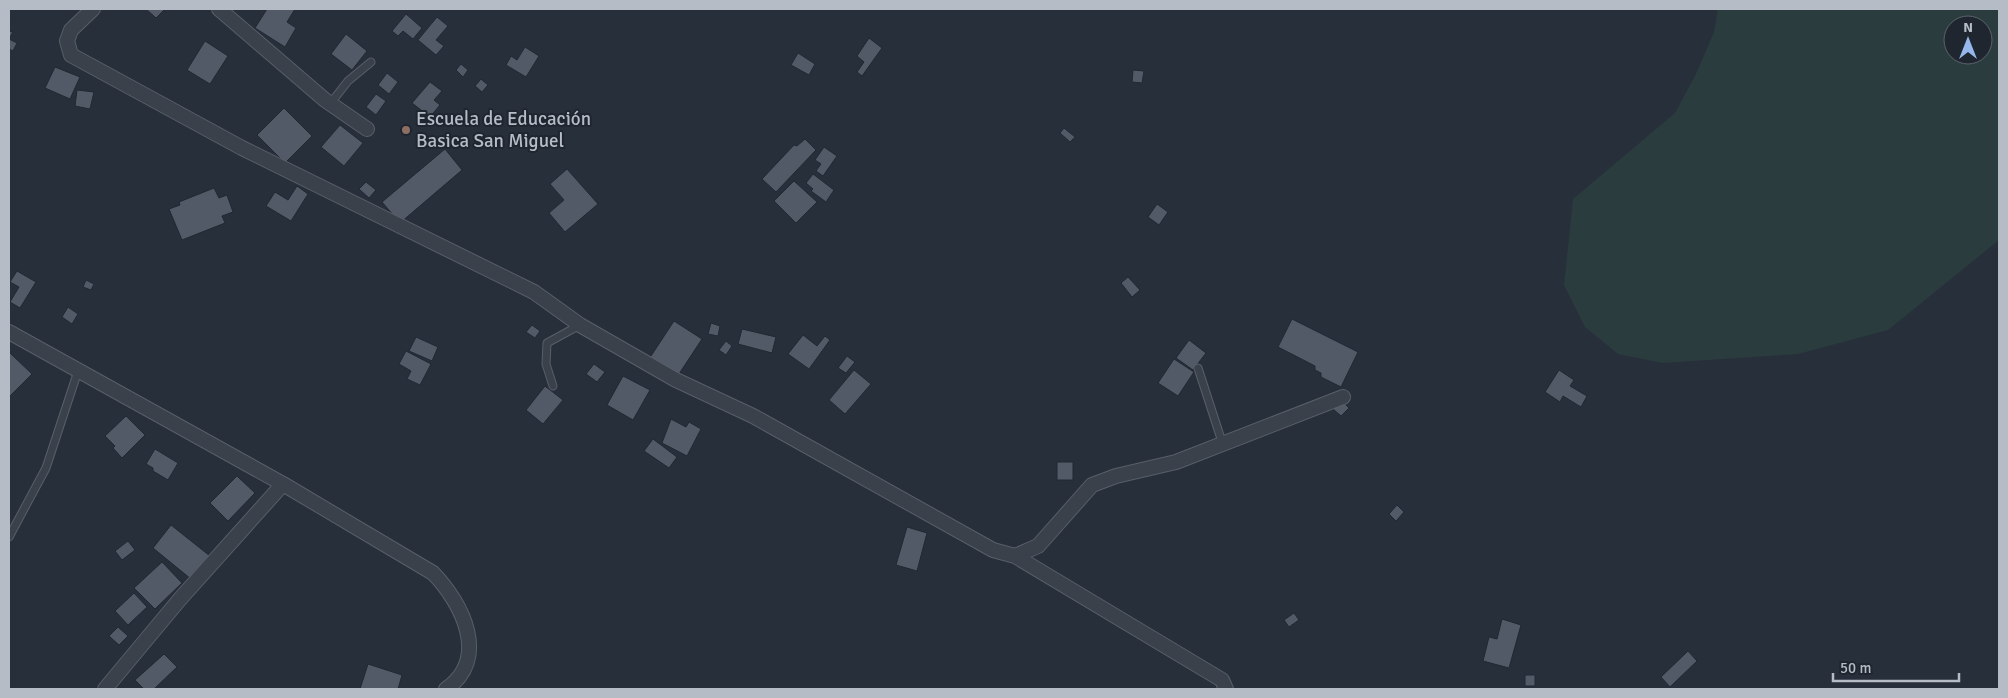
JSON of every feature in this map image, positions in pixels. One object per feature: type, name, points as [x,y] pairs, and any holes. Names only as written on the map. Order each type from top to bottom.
[{"type":"street","points":[[93,9],[71,30],[66,41],[71,54],[242,148],[534,292],[580,325],[676,380],[753,416],[993,550],[1015,556],[1222,680],[1226,689]]},
{"type":"street","points":[[219,9],[330,104],[367,128]]},
{"type":"street","points":[[9,332],[283,484],[433,573],[444,584],[457,606],[470,642],[469,662],[464,673],[446,689]]},
{"type":"street","points":[[1015,556],[1038,546],[1092,486],[1116,476],[1176,462],[1343,397]]},
{"type":"street","points":[[105,689],[180,599],[283,484]]},
{"type":"lane","points":[[330,104],[348,81],[371,62]]},
{"type":"lane","points":[[553,386],[546,364],[547,343],[580,325]]},
{"type":"lane","points":[[1198,368],[1223,445]]},
{"type":"lane","points":[[9,537],[46,468],[78,371]]},
{"type":"shaded area","points":[[1718,9],[1999,9],[1999,240],[1888,330],[1798,354],[1663,363],[1618,354],[1585,327],[1564,285],[1573,199],[1675,113],[1696,74],[1714,32]]},
{"type":"building","points":[[146,9],[165,9],[156,18]]},
{"type":"building","points":[[267,9],[295,9],[287,22],[296,28],[285,47],[255,28]]},
{"type":"building","points":[[406,14],[422,28],[413,39],[403,31],[398,36],[392,31]]},
{"type":"building","points":[[437,17],[448,26],[436,40],[444,46],[436,55],[418,40]]},
{"type":"building","points":[[9,31],[13,32],[9,39]]},
{"type":"building","points":[[346,34],[367,51],[352,70],[331,54]]},
{"type":"building","points":[[869,38],[882,48],[862,76],[857,72],[864,62],[857,56]]},
{"type":"building","points":[[9,39],[17,43],[13,51],[9,49]]},
{"type":"building","points":[[205,41],[228,56],[210,84],[187,70]]},
{"type":"building","points":[[525,47],[539,56],[526,77],[506,65],[511,56],[517,60]]},
{"type":"building","points":[[798,53],[815,64],[809,75],[791,65]]},
{"type":"building","points":[[461,64],[468,70],[463,77],[456,70]]},
{"type":"building","points":[[55,67],[80,77],[70,99],[45,88]]},
{"type":"building","points":[[1133,70],[1144,71],[1142,83],[1132,82]]},
{"type":"building","points":[[387,73],[398,82],[389,94],[378,85]]},
{"type":"building","points":[[481,79],[488,85],[482,92],[475,86]]},
{"type":"building","points":[[430,82],[442,91],[434,100],[440,105],[430,117],[412,103]]},
{"type":"building","points":[[77,90],[94,92],[90,109],[75,106]]},
{"type":"building","points":[[376,94],[386,101],[376,115],[366,107]]},
{"type":"building","points":[[284,108],[312,136],[285,163],[257,135]]},
{"type":"building","points":[[340,125],[363,143],[344,166],[321,147]]},
{"type":"building","points":[[1064,128],[1075,137],[1070,142],[1060,133]]},
{"type":"building","points":[[805,139],[816,150],[776,192],[762,179],[794,145],[797,146]]},
{"type":"building","points":[[824,147],[837,156],[823,176],[816,171],[821,164],[815,160]]},
{"type":"building","points":[[445,149],[462,170],[400,223],[382,202]]},
{"type":"building","points":[[567,169],[598,204],[565,232],[549,213],[564,200],[550,184]]},
{"type":"building","points":[[813,174],[834,190],[826,202],[811,191],[813,189],[806,183]]},
{"type":"building","points":[[794,181],[817,202],[796,223],[774,201]]},
{"type":"building","points":[[366,182],[376,190],[369,198],[359,189]]},
{"type":"building","points":[[297,186],[308,194],[291,221],[266,206],[275,192],[288,200]]},
{"type":"building","points":[[214,188],[219,198],[227,195],[233,212],[222,216],[225,223],[182,240],[169,209],[180,205],[179,202]]},
{"type":"building","points":[[1157,204],[1168,212],[1159,225],[1148,217]]},
{"type":"building","points":[[17,271],[36,282],[20,308],[10,302],[19,287],[10,282]]},
{"type":"building","points":[[1128,277],[1140,290],[1132,297],[1121,283]]},
{"type":"building","points":[[86,280],[94,284],[91,290],[83,287]]},
{"type":"building","points":[[68,307],[78,314],[72,324],[62,317]]},
{"type":"building","points":[[1292,319],[1358,352],[1341,387],[1321,377],[1321,373],[1315,370],[1315,366],[1278,347]]},
{"type":"building","points":[[674,321],[702,339],[677,377],[649,359]]},
{"type":"building","points":[[711,323],[720,326],[718,336],[708,334]]},
{"type":"building","points":[[532,325],[540,331],[535,338],[526,332]]},
{"type":"building","points":[[742,329],[776,337],[772,353],[738,344]]},
{"type":"building","points":[[803,335],[817,346],[825,336],[830,340],[809,369],[788,354]]},
{"type":"building","points":[[416,337],[438,347],[432,361],[409,351]]},
{"type":"building","points":[[1189,340],[1206,353],[1193,370],[1176,358]]},
{"type":"building","points":[[726,341],[732,346],[726,355],[719,350]]},
{"type":"building","points":[[406,351],[431,364],[420,385],[407,379],[411,371],[399,364]]},
{"type":"building","points":[[9,352],[32,374],[9,397]]},
{"type":"building","points":[[847,356],[855,362],[846,373],[838,368]]},
{"type":"building","points":[[1174,359],[1194,372],[1178,396],[1158,383]]},
{"type":"building","points":[[594,364],[605,372],[597,382],[586,374]]},
{"type":"building","points":[[854,370],[871,384],[845,414],[829,400]]},
{"type":"building","points":[[1559,370],[1574,380],[1570,386],[1587,396],[1581,407],[1563,396],[1560,402],[1545,392]]},
{"type":"building","points":[[623,376],[650,390],[633,420],[607,405]]},
{"type":"building","points":[[545,386],[563,400],[543,424],[526,410]]},
{"type":"building","points":[[1341,400],[1349,408],[1341,416],[1333,409]]},
{"type":"building","points":[[126,416],[145,435],[122,458],[113,448],[115,446],[105,436]]},
{"type":"building","points":[[671,419],[686,427],[689,422],[701,429],[687,456],[662,443]]},
{"type":"building","points":[[653,439],[677,457],[669,468],[644,451]]},
{"type":"building","points":[[155,449],[178,463],[168,480],[153,471],[153,468],[146,464]]},
{"type":"building","points":[[1057,462],[1073,462],[1073,480],[1057,480]]},
{"type":"building","points":[[237,476],[255,493],[228,521],[210,503]]},
{"type":"building","points":[[1397,505],[1404,512],[1396,521],[1389,514]]},
{"type":"building","points":[[171,525],[210,556],[191,579],[153,548]]},
{"type":"building","points":[[907,527],[927,533],[917,571],[896,565]]},
{"type":"building","points":[[128,541],[135,550],[122,560],[115,551]]},
{"type":"building","points":[[162,562],[182,583],[155,609],[134,588]]},
{"type":"building","points":[[134,593],[147,607],[128,625],[115,611]]},
{"type":"building","points":[[1294,613],[1299,620],[1289,627],[1284,620]]},
{"type":"building","points":[[1502,619],[1521,625],[1509,668],[1483,661],[1489,637],[1497,639]]},
{"type":"building","points":[[118,627],[128,636],[119,645],[109,636]]},
{"type":"building","points":[[1688,651],[1697,661],[1670,687],[1661,677]]},
{"type":"building","points":[[164,654],[177,667],[154,689],[144,689],[135,680]]},
{"type":"building","points":[[368,664],[402,675],[398,689],[360,689]]},
{"type":"building","points":[[1525,675],[1535,675],[1535,686],[1525,686]]},
{"type":"place","name":"Escuela de Educación Basica San Miguel","points":[[406,130]]}]
